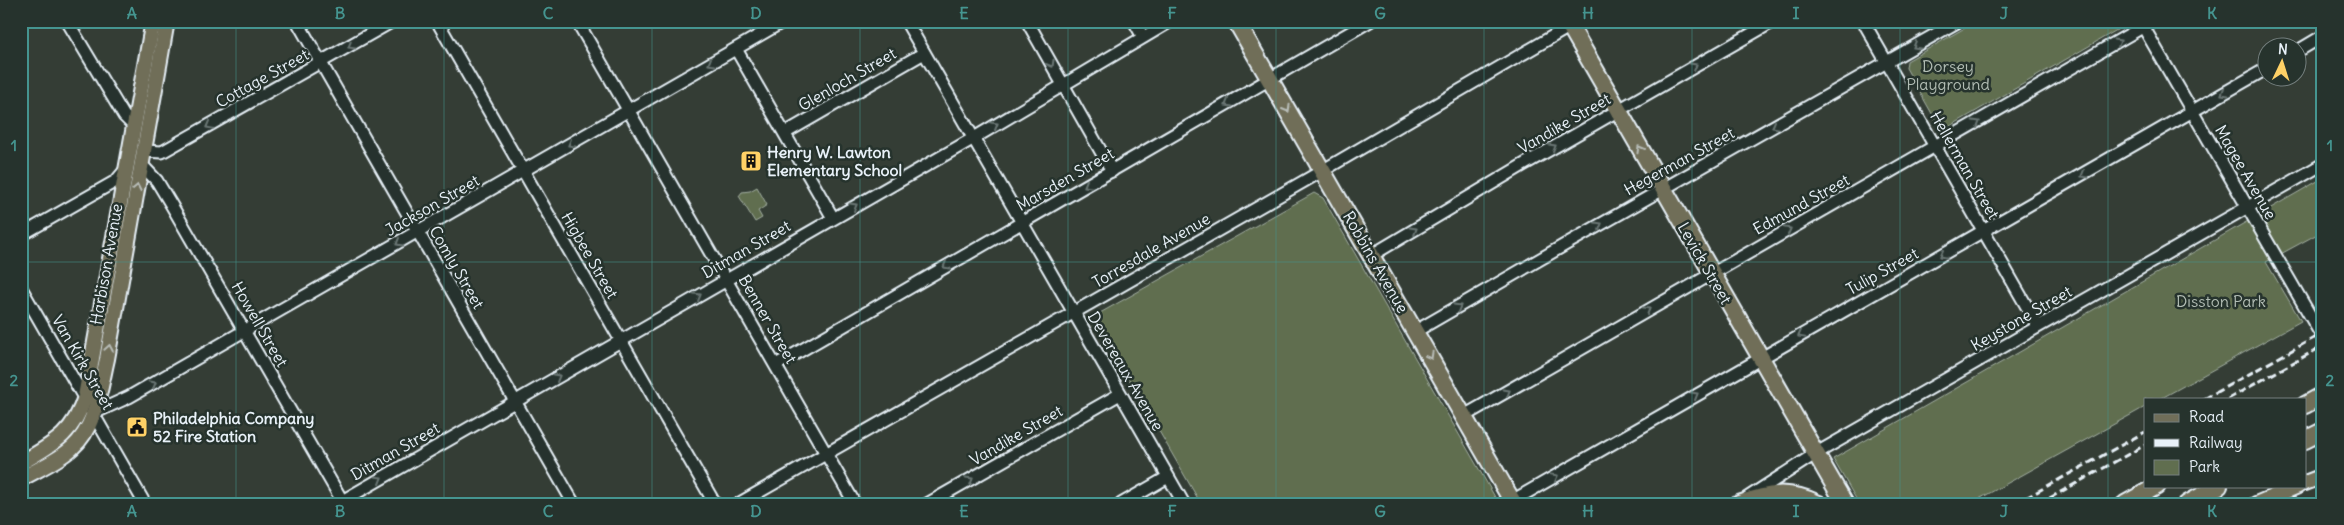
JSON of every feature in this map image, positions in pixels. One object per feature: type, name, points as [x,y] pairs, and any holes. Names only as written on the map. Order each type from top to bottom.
[{"type":"highway","name":"Robbins Avenue","points":[[1236,21],[1513,502]]},
{"type":"highway","name":"Levick Street","points":[[1572,23],[1662,189],[1845,504]]},
{"type":"highway","points":[[2306,404],[2323,395]]},
{"type":"highway","points":[[2306,440],[2323,431]]},
{"type":"highway","points":[[2125,504],[2153,488]]},
{"type":"highway","points":[[2187,504],[2215,488]]},
{"type":"highway","points":[[1738,504],[1765,495],[1781,494],[1794,494],[1819,504]]},
{"type":"main road","name":"Harbison Avenue","points":[[21,463],[64,436],[74,423],[85,397],[153,21]]},
{"type":"main road","name":"Harbison Avenue","points":[[21,479],[72,449],[85,433],[94,413],[107,358],[167,21]]},
{"type":"main road","points":[[2306,484],[2323,476]]},
{"type":"main road","points":[[2256,504],[2293,488]]},
{"type":"street","points":[[67,21],[124,116],[134,126]]},
{"type":"street","name":"Comly Street","points":[[297,21],[574,504]]},
{"type":"street","name":"Cottage Street","points":[[143,158],[162,152],[393,21]]},
{"type":"street","name":"Higbee Street","points":[[437,21],[716,504]]},
{"type":"street","name":"Jackson Street","points":[[94,413],[130,397],[784,21]]},
{"type":"street","name":"Devereaux Avenue","points":[[906,21],[1184,504]]},
{"type":"street","points":[[1027,21],[1112,171]]},
{"type":"street","points":[[1134,21],[1143,38]]},
{"type":"street","name":"Ditman Street","points":[[341,503],[1064,86],[1171,21]]},
{"type":"street","name":"Marsden Street","points":[[776,365],[1370,21]]},
{"type":"street","name":"Vandike Street","points":[[1372,255],[1618,110],[1774,21]]},
{"type":"street","name":"Hellerman Street","points":[[1863,21],[2038,326]]},
{"type":"street","name":"Hegerman Street","points":[[1416,332],[1662,189],[1959,21]]},
{"type":"street","name":"Benner Street","points":[[582,23],[629,111],[855,504]]},
{"type":"street","name":"Torresdale Avenue","points":[[738,504],[1322,171],[1572,23]]},
{"type":"street","name":"Magee Avenue","points":[[2146,23],[2192,111],[2323,338]]},
{"type":"street","name":"Edmund Street","points":[[1464,416],[1935,147],[2146,23]]},
{"type":"street","points":[[2306,46],[2323,36]]},
{"type":"street","points":[[736,49],[833,218]]},
{"type":"street","name":"Glenloch Street","points":[[785,133],[924,53]]},
{"type":"street","name":"Tulip Street","points":[[1513,502],[2256,75]]},
{"type":"street","name":"Howell Street","points":[[143,158],[245,330],[341,503]]},
{"type":"street","name":"Keystone Street","points":[[1738,504],[1815,454],[2323,164]]},
{"type":"street","points":[[21,235],[116,181],[126,168]]},
{"type":"street","name":"Van Kirk Street","points":[[21,288],[145,504]]},
{"type":"street","name":"Vandike Street","points":[[928,504],[1120,394]]},
{"type":"street","points":[[1121,504],[1168,477]]},
{"type":"green space","name":"Dorsey Playground","points":[[1977,21],[2124,21],[2122,27],[1947,128],[1939,126],[1906,68],[1907,61]]},
{"type":"green space","name":"Disston Park","points":[[2323,178],[2323,231],[2266,262],[2301,321],[2162,398],[2144,398],[2144,408],[1970,504],[1859,504],[1833,459]]},
{"type":"green space","points":[[757,187],[767,205],[758,211],[762,218],[755,222],[739,196],[742,192],[750,191]]},
{"type":"green space","points":[[1314,193],[1323,198],[1499,504],[1201,504],[1099,327],[1100,313]]},
{"type":"railway","points":[[2206,398],[2323,333]]},
{"type":"railway","points":[[2230,398],[2323,346]]},
{"type":"railway","points":[[2015,504],[2144,433]]},
{"type":"railway","points":[[2039,504],[2144,446]]},
{"type":"place","name":"Henry W. Lawton Elementary School","points":[[751,161]]},
{"type":"place","name":"Philadelphia Company 52 Fire Station","points":[[137,427]]}]
